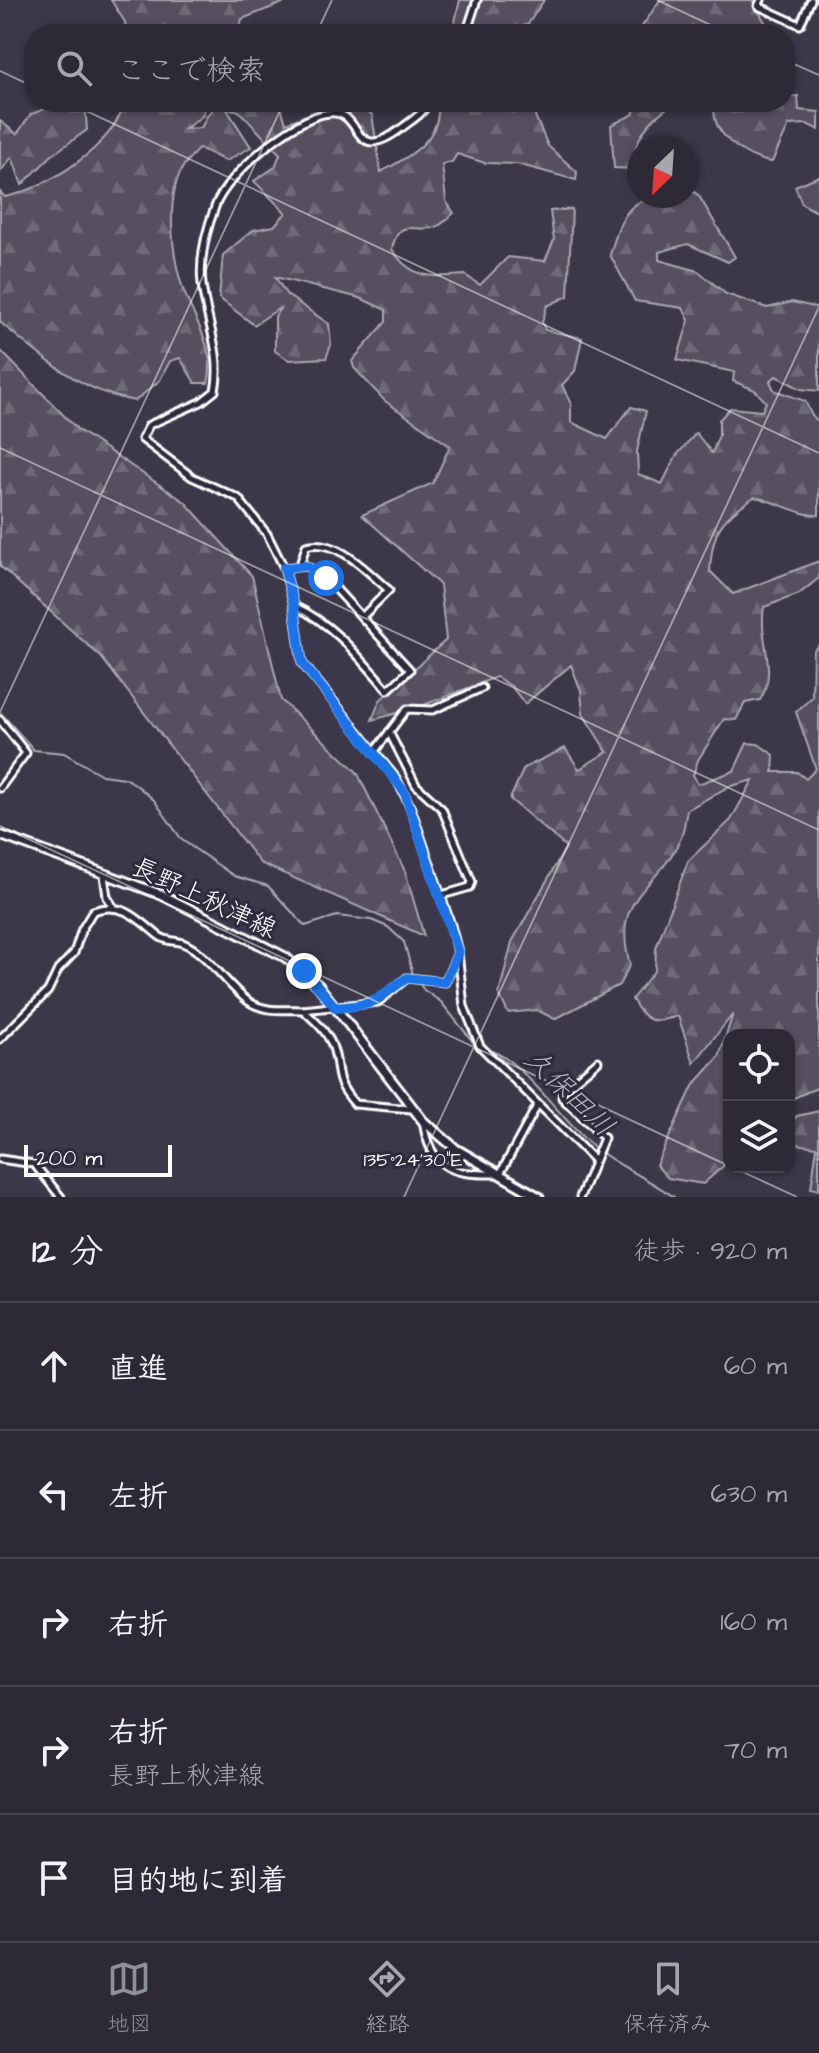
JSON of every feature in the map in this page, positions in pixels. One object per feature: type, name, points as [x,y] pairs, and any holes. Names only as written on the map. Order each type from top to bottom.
[{"type":"main road","name":"長野上秋津線","points":[[0,835],[162,895],[285,957],[311,978],[423,1121],[456,1149],[538,1197]]},
{"type":"street","points":[[469,24],[477,0]]},
{"type":"street","points":[[761,0],[758,6],[800,25],[811,0]]},
{"type":"street","points":[[420,112],[379,143],[367,142],[337,114],[314,117],[274,138],[220,194],[200,263],[219,369],[215,391],[201,402],[149,425],[142,434],[144,442],[192,477],[238,498],[267,534],[284,568],[294,605],[302,663],[404,791],[442,895],[458,952],[464,1006],[480,1046],[594,1160]]},
{"type":"street","points":[[300,565],[306,546],[325,545],[337,549],[389,590],[362,617]]},
{"type":"street","points":[[284,568],[300,565],[326,578],[410,670],[388,690],[339,634],[319,617],[294,605]]},
{"type":"street","points":[[374,752],[407,709],[433,710],[482,688]]},
{"type":"street","points":[[0,720],[26,753],[0,788]]},
{"type":"street","points":[[389,732],[416,785],[442,809],[472,882],[470,887],[442,895]]},
{"type":"street","points":[[104,875],[107,897],[115,909]]},
{"type":"street","points":[[0,1039],[39,1004],[58,970],[74,953],[82,929],[93,911],[115,909],[136,915],[165,939],[183,943],[226,977],[247,1000],[268,1009],[336,1008],[378,1002],[407,978],[445,982],[458,952]]},
{"type":"street","points":[[303,1010],[322,1028],[333,1046],[341,1088],[355,1104],[411,1109]]},
{"type":"street","points":[[580,1197],[604,1138],[562,1098],[563,1091],[598,1061]]},
{"type":"street","points":[[423,1121],[433,1151],[452,1171],[461,1175],[500,1174],[537,1106]]},
{"type":"street","points":[[0,1159],[34,1164],[61,1197]]},
{"type":"green space","points":[[111,0],[290,0],[242,19],[241,24],[125,22]]},
{"type":"green space","points":[[460,0],[544,0],[528,24],[454,24]]},
{"type":"green space","points":[[660,0],[752,0],[766,24],[644,24]]},
{"type":"green space","points":[[795,96],[798,96],[799,110],[819,112],[819,130],[807,124],[789,125],[772,162],[740,150],[717,124],[714,112],[795,112]]},
{"type":"green space","points":[[86,112],[87,130],[52,155],[22,185],[12,157],[0,172],[0,121],[17,134],[31,114]]},
{"type":"green space","points":[[120,112],[204,112],[185,129],[201,128],[210,112],[229,112],[251,147],[226,161],[199,148],[185,164],[174,194],[172,227],[176,261],[183,289],[207,346],[208,383],[195,383],[180,358],[170,361],[160,380],[135,401],[97,390],[79,381],[0,322],[0,192],[5,197],[59,175],[94,149],[108,134]]},
{"type":"green space","points":[[240,112],[282,112],[286,123],[314,112],[369,112],[372,115],[381,172],[422,145],[435,127],[438,112],[537,112],[535,116],[548,146],[577,172],[576,180],[517,164],[485,163],[457,154],[452,162],[442,164],[446,201],[454,213],[438,226],[404,229],[395,238],[392,249],[415,271],[433,276],[465,275],[480,285],[508,257],[545,261],[554,240],[550,211],[572,209],[568,296],[547,306],[542,322],[545,330],[582,338],[575,371],[562,385],[571,404],[571,422],[607,439],[631,407],[646,411],[637,451],[638,474],[662,484],[676,456],[696,433],[712,453],[719,435],[719,420],[730,408],[762,411],[766,402],[755,390],[733,381],[734,372],[677,360],[689,320],[683,308],[635,301],[610,255],[627,213],[632,208],[699,208],[699,196],[735,257],[728,262],[688,244],[659,252],[659,260],[698,271],[726,294],[767,308],[792,302],[819,308],[819,391],[801,389],[776,376],[770,381],[774,390],[805,401],[812,416],[819,422],[819,515],[754,497],[733,512],[720,527],[713,545],[710,571],[733,594],[819,561],[819,578],[799,594],[764,607],[768,666],[765,689],[760,700],[745,703],[736,720],[724,719],[698,760],[693,775],[698,784],[734,771],[747,743],[758,744],[774,755],[773,772],[797,772],[806,779],[816,769],[796,712],[812,697],[813,651],[819,645],[819,1087],[795,1097],[795,1029],[728,1029],[733,1014],[694,1063],[678,1016],[650,1020],[632,999],[655,970],[656,948],[688,861],[731,820],[753,780],[728,787],[687,810],[681,837],[670,857],[631,908],[625,941],[630,965],[619,985],[555,1019],[537,1010],[508,1013],[499,994],[512,942],[566,847],[510,799],[524,768],[565,748],[579,769],[607,752],[583,714],[581,691],[571,665],[525,704],[511,686],[496,677],[416,708],[372,720],[380,700],[446,640],[440,585],[362,515],[433,483],[450,446],[385,401],[354,368],[352,361],[386,322],[386,310],[360,298],[275,277],[287,295],[329,324],[331,345],[326,358],[289,360],[275,351],[275,316],[281,307],[254,325],[219,298],[223,255],[253,230],[274,226],[286,213],[254,181],[275,167],[280,154]]},
{"type":"green space","points":[[634,112],[662,112],[641,136],[627,136],[627,169],[614,168],[611,125]]},
{"type":"green space","points":[[819,176],[819,213],[802,204],[795,186]]},
{"type":"green space","points":[[0,350],[78,430],[185,502],[252,576],[281,700],[357,772],[405,871],[424,936],[260,863],[101,657],[0,566]]},
{"type":"green space","points":[[723,1045],[723,1166],[703,1184],[668,1178],[656,1165],[693,1086],[719,1057]]},
{"type":"green space","points":[[819,1111],[819,1190],[811,1188],[817,1147],[795,1144],[797,1116]]},
{"type":"waterway","name":"久保田川","points":[[0,712],[34,750],[64,753],[102,775],[125,778],[135,784],[154,800],[182,840],[234,876],[268,886],[305,926],[337,916],[371,920],[388,927],[404,942],[413,975],[424,990],[441,1002],[478,1048]]},
{"type":"waterway","name":"久保田川","points":[[488,1050],[513,1064],[597,1149],[674,1197]]},
{"type":"route","points":[[304,971],[336,1008],[367,1005],[378,1002],[407,978],[438,984],[445,982],[458,952],[440,890],[404,791],[310,676],[298,654],[294,605],[284,568],[306,566],[326,578]]}]
